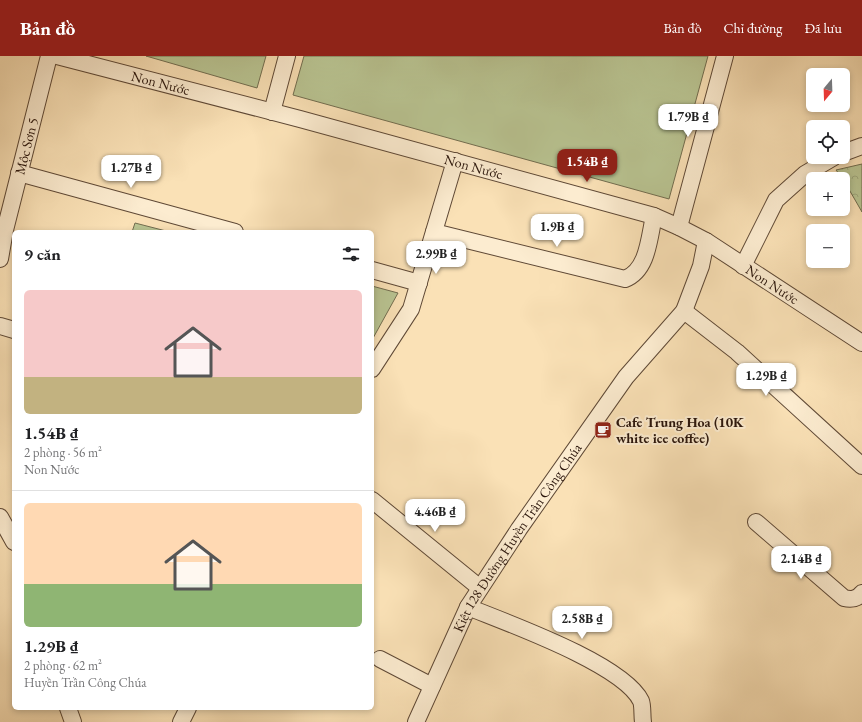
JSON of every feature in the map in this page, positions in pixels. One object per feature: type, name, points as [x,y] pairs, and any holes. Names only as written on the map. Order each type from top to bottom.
[{"type":"street","name":"Mộc Sơn 5","points":[[0,259],[5,230],[49,56]]},
{"type":"street","name":"Non Nước","points":[[57,56],[272,112],[654,216],[679,226],[706,241],[862,343]]},
{"type":"street","points":[[272,112],[287,56]]},
{"type":"street","points":[[679,226],[725,56]]},
{"type":"street","points":[[850,150],[862,146]]},
{"type":"street","points":[[374,367],[411,309],[454,161]]},
{"type":"street","points":[[743,266],[776,200],[804,174],[822,164]]},
{"type":"street","points":[[20,173],[228,230]]},
{"type":"street","points":[[434,232],[625,279],[635,273],[643,263],[654,216]]},
{"type":"street","name":"Kiệt 128 Đường Huyền Trân Công Chúa","points":[[416,722],[468,606],[519,529],[626,377],[684,311],[701,266],[706,241]]},
{"type":"street","points":[[374,271],[419,282]]},
{"type":"street","points":[[684,311],[737,352],[862,466]]},
{"type":"street","points":[[0,326],[12,329]]},
{"type":"street","points":[[374,502],[480,588]]},
{"type":"street","points":[[0,517],[12,538]]},
{"type":"street","points":[[756,522],[844,598],[851,600],[858,598],[862,593]]},
{"type":"street","points":[[468,606],[562,645],[624,680],[641,701],[643,722]]},
{"type":"street","points":[[380,659],[432,686]]},
{"type":"street","points":[[69,710],[73,722]]},
{"type":"street","points":[[182,722],[187,710]]},
{"type":"green space","points":[[146,56],[266,56],[257,88]]},
{"type":"green space","points":[[304,56],[708,56],[669,199],[293,95]]},
{"type":"green space","points":[[862,164],[862,212],[850,191],[850,172],[838,172],[836,170]]},
{"type":"green space","points":[[135,223],[162,230],[133,230]]},
{"type":"green space","points":[[374,287],[398,293],[374,336]]},
{"type":"place","name":"Cafe Trung Hoa (10K white ice coffee)","points":[[603,430]]}]
